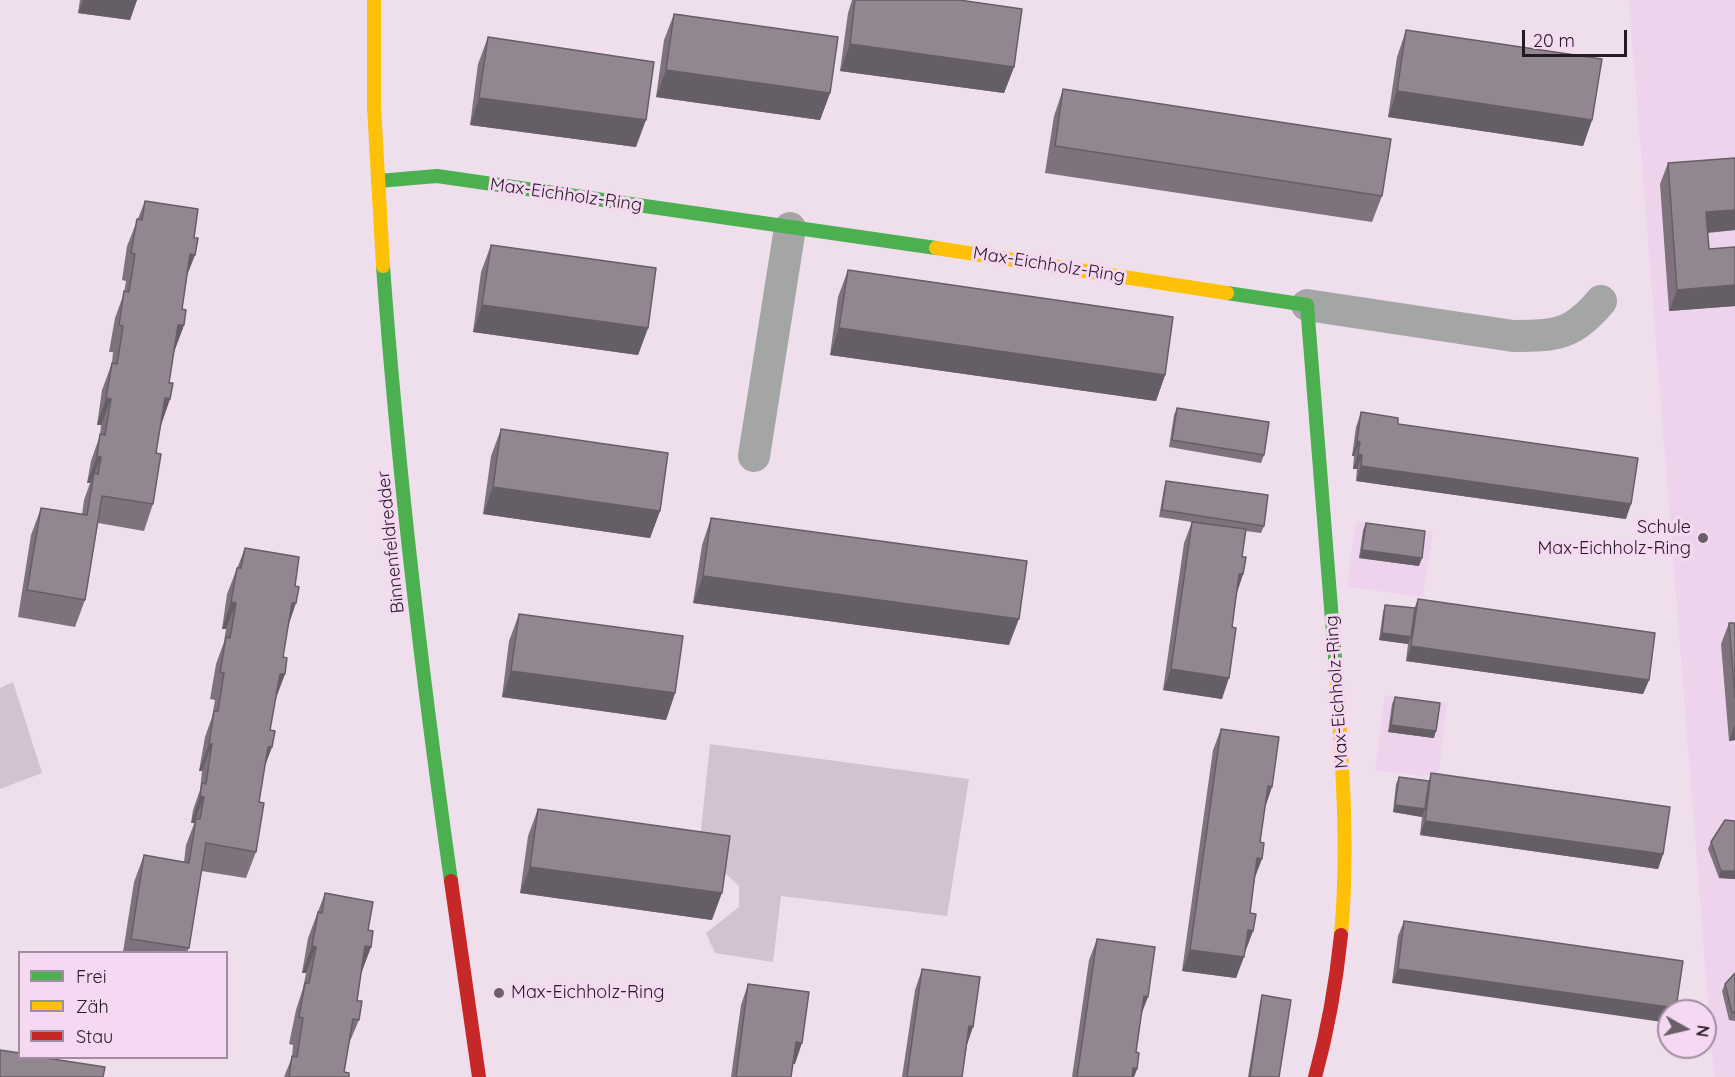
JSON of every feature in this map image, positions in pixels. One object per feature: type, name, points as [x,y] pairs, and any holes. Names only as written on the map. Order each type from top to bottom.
[{"type":"street","name":"Binnenfeldredder","points":[[374,0],[374,102],[378,182],[388,329],[407,535],[452,894],[479,1077]]},
{"type":"street","name":"Max-Eichholz-Ring","points":[[378,182],[437,176],[969,253],[1514,336],[1542,336],[1570,329],[1586,318],[1601,301]]},
{"type":"street","points":[[754,456],[790,228]]},
{"type":"street","name":"Max-Eichholz-Ring","points":[[1307,305],[1343,773],[1342,924],[1334,1000],[1316,1077]]},
{"type":"shaded area","name":"Schule Max-Eichholz-Ring","points":[[1629,0],[1735,0],[1735,1077],[1714,1077],[1713,1059],[1717,1059],[1717,999],[1708,999]]},
{"type":"shaded area","points":[[1356,521],[1433,532],[1423,597],[1347,587]]},
{"type":"shaded area","points":[[13,682],[42,773],[0,789],[0,688]]},
{"type":"shaded area","points":[[1385,695],[1447,703],[1438,778],[1375,770]]},
{"type":"shaded area","points":[[710,744],[969,779],[947,916],[781,896],[773,962],[715,953],[706,933],[739,907],[739,886],[699,849]]},
{"type":"building","points":[[855,0],[959,0],[1022,9],[1014,67],[850,44]]},
{"type":"building","points":[[674,14],[838,37],[830,93],[666,70]]},
{"type":"building","points":[[1406,30],[1602,59],[1592,120],[1397,91]]},
{"type":"building","points":[[488,37],[654,62],[646,120],[479,98]]},
{"type":"building","points":[[1063,89],[1391,139],[1382,196],[1055,146]]},
{"type":"building","points":[[1735,158],[1735,210],[1706,212],[1709,249],[1735,247],[1735,285],[1677,290],[1668,163]]},
{"type":"building","points":[[145,201],[198,209],[194,238],[198,238],[195,255],[190,254],[182,309],[186,310],[184,325],[178,325],[169,383],[173,383],[170,399],[165,398],[156,453],[161,454],[153,504],[102,496],[85,600],[27,590],[41,508],[87,515],[94,473],[98,474],[101,457],[97,456],[100,434],[105,435],[111,399],[106,398],[112,363],[117,364],[123,326],[119,325],[124,291],[129,292],[135,254],[131,253],[137,219],[142,220]]},
{"type":"building","points":[[491,245],[656,268],[648,328],[482,305]]},
{"type":"building","points":[[848,270],[1173,317],[1165,375],[839,328]]},
{"type":"building","points":[[1177,408],[1269,422],[1264,455],[1172,440]]},
{"type":"building","points":[[1361,412],[1398,418],[1398,424],[1638,458],[1631,504],[1361,466],[1362,455],[1358,454],[1360,442],[1357,441]]},
{"type":"building","points":[[501,429],[668,453],[660,511],[493,487]]},
{"type":"building","points":[[1166,481],[1268,495],[1264,526],[1162,510]]},
{"type":"building","points":[[711,518],[1027,561],[1019,619],[703,576]]},
{"type":"building","points":[[1192,522],[1246,529],[1242,557],[1246,557],[1243,574],[1239,574],[1232,627],[1236,628],[1229,678],[1171,669]]},
{"type":"building","points":[[1366,523],[1425,531],[1422,558],[1362,550]]},
{"type":"building","points":[[245,548],[299,557],[295,586],[299,587],[296,603],[292,603],[283,657],[287,658],[285,674],[280,674],[270,730],[275,731],[272,747],[268,747],[259,802],[264,803],[256,852],[206,843],[189,948],[131,939],[144,855],[189,863],[196,819],[200,819],[204,797],[200,796],[202,783],[206,784],[214,711],[218,711],[224,673],[220,672],[226,637],[230,638],[236,603],[231,602],[237,568],[241,568]]},
{"type":"building","points":[[1418,599],[1655,633],[1649,680],[1411,646]]},
{"type":"building","points":[[1385,605],[1415,608],[1411,637],[1382,633]]},
{"type":"building","points":[[519,614],[683,636],[675,693],[511,671]]},
{"type":"building","points":[[1729,623],[1735,623],[1735,697]]},
{"type":"building","points":[[1395,697],[1440,703],[1436,731],[1391,725]]},
{"type":"building","points":[[1221,729],[1279,737],[1272,787],[1268,786],[1260,842],[1264,843],[1262,859],[1257,858],[1250,913],[1256,914],[1253,931],[1248,930],[1244,957],[1190,950]]},
{"type":"building","points":[[1431,773],[1670,807],[1663,854],[1425,821]]},
{"type":"building","points":[[1399,777],[1429,781],[1425,809],[1395,805]]},
{"type":"building","points":[[538,809],[730,836],[722,893],[530,867]]},
{"type":"building","points":[[1725,820],[1735,821],[1735,871],[1721,871],[1711,842]]},
{"type":"building","points":[[325,893],[373,902],[368,930],[373,931],[371,947],[365,946],[357,1001],[362,1001],[359,1020],[353,1019],[344,1072],[349,1073],[349,1077],[289,1077],[292,1056],[297,1057],[303,1018],[299,1017],[305,983],[309,983],[316,947],[312,946],[318,912],[322,913]]},
{"type":"building","points":[[1404,921],[1683,961],[1677,999],[1657,999],[1657,1005],[1398,969]]},
{"type":"building","points":[[1097,939],[1155,947],[1148,997],[1144,996],[1136,1052],[1139,1053],[1137,1069],[1133,1068],[1132,1077],[1077,1077]]},
{"type":"building","points":[[922,969],[980,977],[973,1027],[969,1026],[962,1077],[907,1077]]},
{"type":"building","points":[[1735,973],[1735,1013],[1732,1012],[1725,984]]},
{"type":"building","points":[[748,984],[809,992],[802,1043],[796,1042],[791,1077],[736,1077]]},
{"type":"building","points":[[1262,995],[1291,1000],[1279,1077],[1250,1077]]},
{"type":"building","points":[[0,1050],[18,1053],[18,1059],[53,1059],[105,1067],[103,1077],[0,1077]]},
{"type":"traffic: fast","points":[[378,181],[437,176],[936,248]]},
{"type":"traffic: fast","points":[[383,266],[412,574],[451,881]]},
{"type":"traffic: fast","points":[[1227,293],[1307,305],[1336,671]]},
{"type":"traffic: slow","points":[[374,0],[374,107],[383,266]]},
{"type":"traffic: slow","points":[[936,248],[1227,293]]},
{"type":"traffic: slow","points":[[1336,671],[1345,836],[1341,935]]},
{"type":"traffic: jam","points":[[451,881],[479,1077]]},
{"type":"traffic: jam","points":[[1315,1077],[1331,1007],[1341,935]]},
{"type":"place","name":"Schule Max-Eichholz-Ring","points":[[1703,538]]},
{"type":"place","name":"Max-Eichholz-Ring","points":[[499,993]]}]
